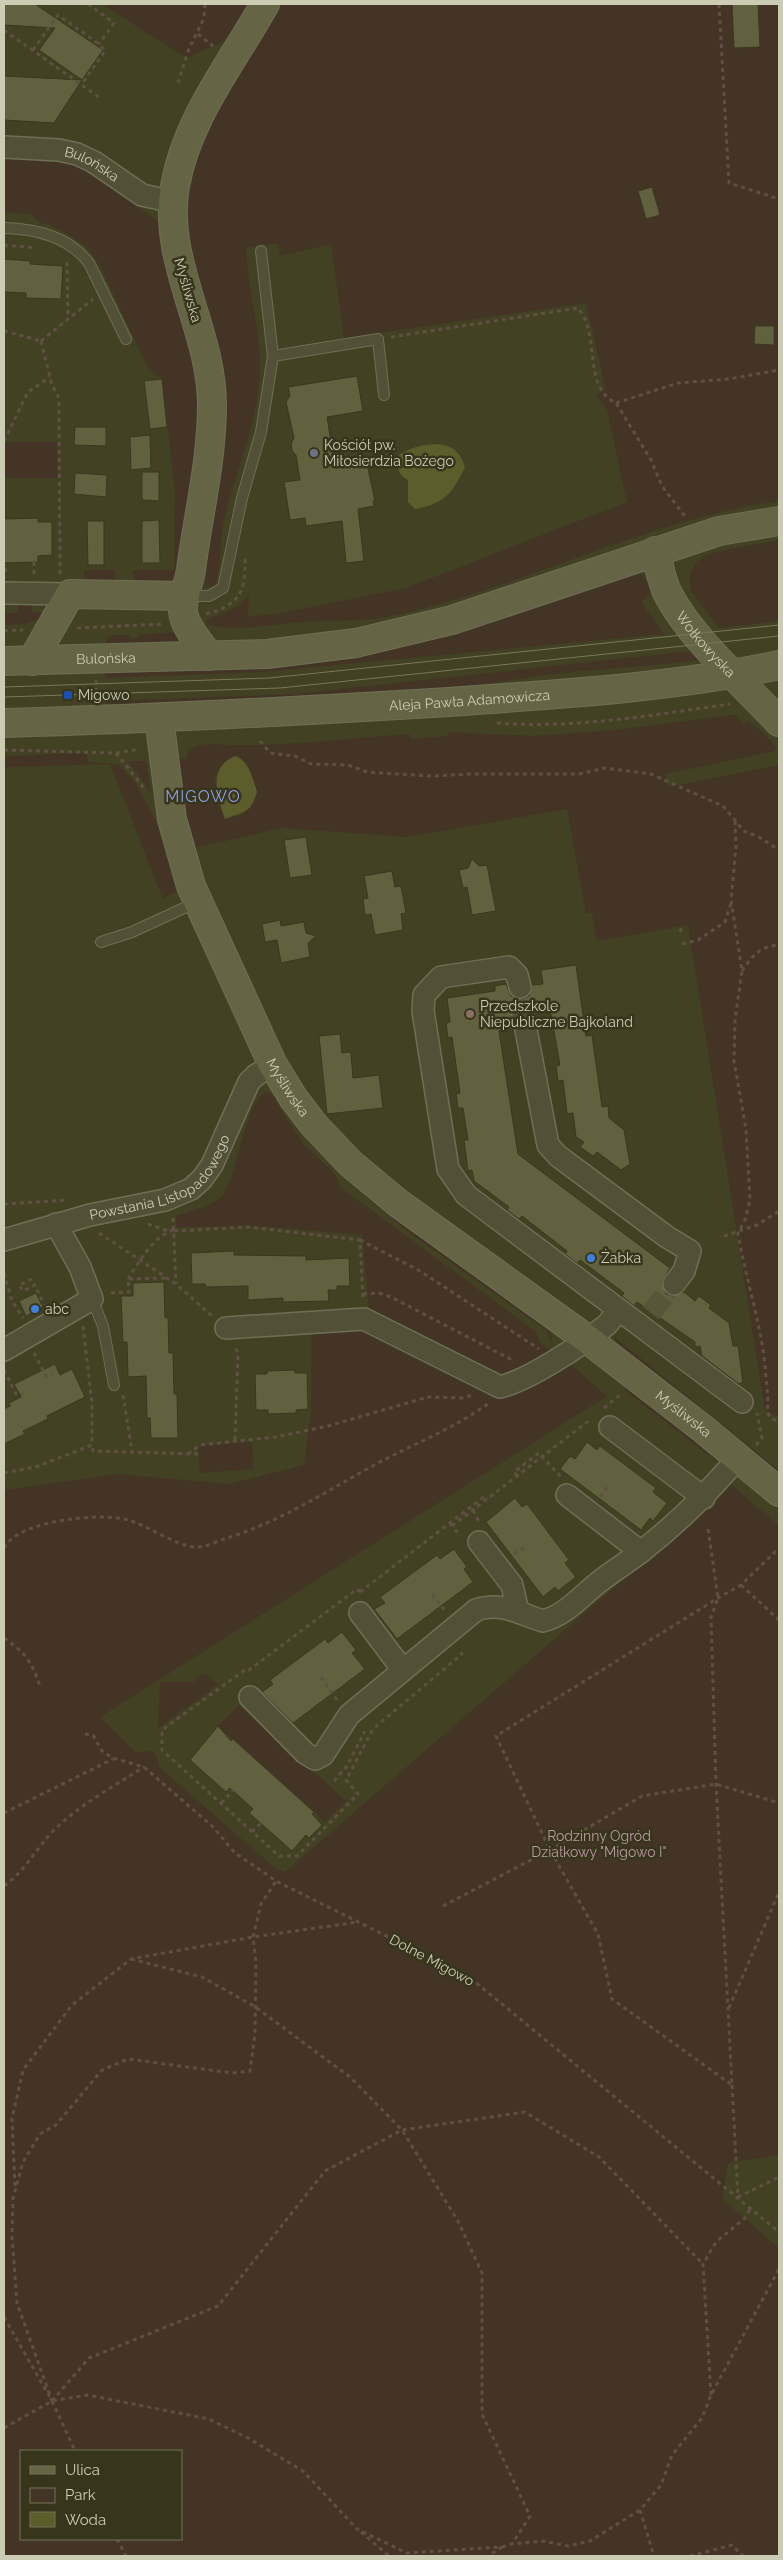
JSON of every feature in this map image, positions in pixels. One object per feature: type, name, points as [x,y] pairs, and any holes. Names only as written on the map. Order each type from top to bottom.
[{"type":"street","name":"Myśliwska","points":[[185,608],[210,443],[212,404],[210,372],[177,255],[174,202],[182,160],[198,119],[222,74],[265,4]]},
{"type":"street","name":"Bulońska","points":[[4,147],[77,154],[94,162],[142,195],[174,202]]},
{"type":"street","points":[[4,593],[65,588],[185,608],[209,656],[309,650],[398,634],[470,614],[720,531],[779,521]]},
{"type":"street","name":"Wołkowyska","points":[[655,552],[667,591],[676,607],[706,645],[779,722]]},
{"type":"street","points":[[32,661],[65,588]]},
{"type":"street","name":"Bulońska","points":[[4,661],[209,656]]},
{"type":"street","name":"Aleja Pawła Adamowicza","points":[[159,718],[264,714],[622,689],[734,675],[779,665]]},
{"type":"street","name":"Myśliwska","points":[[159,718],[172,820],[178,848],[198,902],[273,1065],[294,1099],[314,1125],[332,1146],[372,1182],[746,1452],[779,1492]]},
{"type":"street","points":[[4,723],[159,718]]},
{"type":"street","points":[[520,987],[517,975],[509,967],[441,977],[424,995],[423,1010],[448,1169],[466,1195],[618,1309],[646,1320],[742,1402]]},
{"type":"street","points":[[523,1014],[548,1145],[558,1156],[667,1237],[690,1251],[684,1271],[674,1284]]},
{"type":"street","name":"Powstania Listopadowego","points":[[4,1240],[56,1224],[165,1200],[191,1189],[202,1179],[212,1165],[249,1082],[256,1075],[273,1065]]},
{"type":"street","points":[[4,1350],[32,1341],[92,1299],[80,1267],[56,1224]]},
{"type":"street","points":[[226,1328],[364,1319],[497,1385],[514,1384],[606,1326],[618,1309]]},
{"type":"street","points":[[601,1423],[704,1498]]},
{"type":"street","points":[[250,1697],[305,1753],[315,1759],[324,1755],[349,1715],[476,1610],[487,1606],[504,1607],[543,1621],[552,1618],[641,1552],[704,1498],[746,1452]]},
{"type":"street","points":[[567,1495],[641,1552]]},
{"type":"street","points":[[472,1541],[512,1584],[518,1612]]},
{"type":"street","points":[[360,1602],[403,1670]]},
{"type":"lane","points":[[4,228],[30,229],[48,234],[71,246],[89,263],[126,339]]},
{"type":"lane","points":[[185,608],[223,588],[242,498],[261,432],[273,356],[261,251]]},
{"type":"lane","points":[[273,356],[378,339],[384,395]]},
{"type":"lane","points":[[101,942],[132,932],[198,902]]},
{"type":"lane","points":[[92,1299],[103,1326],[114,1385]]},
{"type":"path","points":[[88,4],[114,23],[99,44]]},
{"type":"path","points":[[178,83],[188,51],[198,34],[204,18],[205,4]]},
{"type":"path","points":[[719,4],[729,184],[779,199]]},
{"type":"path","points":[[33,50],[58,15],[99,44],[104,51],[81,85]]},
{"type":"path","points":[[4,30],[100,98]]},
{"type":"path","points":[[198,34],[216,48]]},
{"type":"path","points":[[67,254],[68,318]]},
{"type":"path","points":[[41,341],[103,292]]},
{"type":"path","points":[[378,339],[578,308],[587,322],[598,389],[608,399],[616,403],[651,460],[662,486],[690,524]]},
{"type":"path","points":[[4,331],[41,341]]},
{"type":"path","points":[[41,341],[50,376],[59,398],[65,588]]},
{"type":"path","points":[[616,403],[678,383],[729,379],[779,370]]},
{"type":"path","points":[[4,441],[28,392],[50,376]]},
{"type":"path","points":[[99,752],[94,627],[141,626],[185,608]]},
{"type":"path","points":[[260,741],[270,753],[295,756],[311,764],[348,765],[367,772],[432,776],[579,774],[605,768],[651,774],[723,806],[734,822],[744,831],[759,837],[779,850]]},
{"type":"path","points":[[4,750],[116,753],[144,748]]},
{"type":"path","points":[[116,753],[145,790]]},
{"type":"path","points":[[682,944],[698,940],[726,922],[732,900],[736,848],[734,822]]},
{"type":"path","points":[[732,900],[742,972],[735,1020],[734,1061],[746,1129],[750,1200],[745,1220],[738,1233],[747,1284],[760,1323],[764,1353],[767,1412],[771,1418],[779,1422]]},
{"type":"path","points":[[680,932],[683,926]]},
{"type":"path","points":[[742,972],[753,956],[767,946],[779,945]]},
{"type":"path","points":[[4,1204],[76,1199]]},
{"type":"path","points":[[724,1236],[738,1233],[767,1220],[779,1211]]},
{"type":"path","points":[[173,1218],[172,1231],[176,1284]]},
{"type":"path","points":[[145,1223],[172,1231],[248,1227],[360,1240],[420,1271],[543,1351],[536,1356]]},
{"type":"path","points":[[93,1229],[176,1284],[226,1328],[238,1353],[235,1440]]},
{"type":"path","points":[[172,1231],[140,1260],[128,1279],[129,1292],[92,1299],[92,1444],[93,1451],[198,1454]]},
{"type":"path","points":[[360,1240],[364,1319]]},
{"type":"path","points":[[4,1273],[12,1301],[32,1341],[46,1376],[53,1375]]},
{"type":"path","points":[[128,1279],[167,1278]]},
{"type":"path","points":[[32,1279],[19,1285],[22,1291],[35,1285],[47,1310]]},
{"type":"path","points":[[363,1294],[379,1292],[391,1297],[522,1366]]},
{"type":"path","points":[[4,1370],[16,1394],[23,1394]]},
{"type":"path","points":[[4,1548],[6,1544],[25,1531],[56,1521],[91,1518],[126,1519],[195,1547],[240,1535],[292,1513],[377,1464],[448,1429],[496,1398],[497,1385],[462,1398],[428,1397],[328,1426],[276,1437],[200,1445],[188,1454]]},
{"type":"path","points":[[612,1403],[621,1394]]},
{"type":"path","points":[[742,1402],[757,1410],[762,1438],[746,1452]]},
{"type":"path","points":[[360,1602],[451,1524],[541,1458],[601,1423]]},
{"type":"path","points":[[4,1473],[36,1467],[92,1444]]},
{"type":"path","points":[[451,1524],[472,1541]]},
{"type":"path","points":[[708,1529],[718,1598],[711,1617],[716,1784],[738,2197],[779,2177]]},
{"type":"path","points":[[732,2085],[612,1999],[598,1934],[550,1850],[496,1736],[741,1585],[779,1548]]},
{"type":"path","points":[[741,1585],[779,1620]]},
{"type":"path","points":[[339,1607],[337,1604],[162,1730],[162,1750],[279,1856],[297,1856],[358,1794],[346,1780],[373,1729],[462,1654],[438,1622],[448,1615],[432,1594]]},
{"type":"path","points":[[446,1612],[454,1606]]},
{"type":"path","points":[[4,1638],[21,1650],[31,1662],[40,1686]]},
{"type":"path","points":[[321,1677],[339,1702]]},
{"type":"path","points":[[334,1781],[347,1766],[365,1731]]},
{"type":"path","points":[[85,1734],[93,1735],[102,1751],[113,1758]]},
{"type":"path","points":[[4,1814],[113,1758]]},
{"type":"path","name":"Dolne Migowo","points":[[113,1758],[144,1767],[212,1826],[235,1853],[276,1881],[469,1977],[779,2232]]},
{"type":"path","points":[[4,1886],[19,1875],[55,1830],[93,1800],[144,1767]]},
{"type":"path","points":[[443,1906],[550,1850],[642,1796],[716,1784],[779,1803]]},
{"type":"path","points":[[221,1803],[233,1790]]},
{"type":"path","points":[[252,1832],[261,1823]]},
{"type":"path","points":[[15,2190],[23,2162],[40,2134],[56,2125],[102,2070],[128,2059],[232,2073],[250,2071],[255,2033],[256,1962],[254,1937],[261,1904],[276,1881]]},
{"type":"path","points":[[729,2008],[779,1892]]},
{"type":"path","points":[[52,2401],[17,2303],[12,2236],[15,2190],[12,2119],[23,2070],[72,2005],[131,1959],[254,1937],[358,1922]]},
{"type":"path","points":[[131,1959],[202,1977],[254,2006],[350,2077],[402,2130],[458,2221],[482,2273],[482,2414],[530,2516],[512,2544]]},
{"type":"path","points":[[52,2401],[89,2358],[218,2306],[325,2171],[402,2130],[525,2112],[599,2157],[703,2264]]},
{"type":"path","points":[[711,2395],[703,2264],[716,2242],[745,2218],[750,2207]]},
{"type":"path","points":[[357,2529],[406,2553],[502,2547],[512,2544],[543,2541],[568,2546],[590,2541],[640,2510],[661,2485],[672,2456],[702,2418],[711,2395],[779,2269]]},
{"type":"path","points":[[4,2317],[52,2401],[75,2450]]},
{"type":"path","points":[[4,2428],[52,2401],[87,2395],[209,2419],[248,2438],[303,2471],[357,2529],[389,2556]]},
{"type":"path","points":[[640,2510],[654,2556]]},
{"type":"path","points":[[118,2540],[126,2556]]},
{"type":"path","points":[[690,2556],[732,2545],[743,2556]]},
{"type":"path","points":[[488,2556],[502,2547]]},
{"type":"green space","points":[[102,4],[249,4],[227,40],[186,58]]},
{"type":"green space","points":[[281,4],[779,4],[779,501],[729,510],[680,523],[489,589],[391,616],[241,628],[217,627],[207,624],[206,620],[239,606],[249,595],[248,617],[282,613],[406,588],[627,502],[607,409],[596,395],[606,390],[586,303],[344,338],[331,244],[280,256],[278,243],[246,248],[260,354],[259,389],[251,428],[223,525],[217,580],[215,585],[205,588],[224,392],[221,358],[217,341],[192,261],[187,226],[190,191],[198,158],[211,125],[244,63]]},
{"type":"green space","points":[[4,157],[58,160],[79,165],[162,224],[192,331],[204,414],[177,577],[165,585],[137,586],[132,570],[174,570],[175,492],[162,379],[148,368],[102,270],[88,248],[48,224],[40,223],[31,214],[4,212]]},
{"type":"green space","points":[[5,442],[57,442],[57,478],[4,478]]},
{"type":"green space","points":[[779,540],[779,621],[719,628],[691,591],[690,577],[693,568],[703,557],[716,552]]},
{"type":"green space","points":[[638,568],[653,592],[641,602],[664,634],[262,672],[106,678],[105,669],[269,664]]},
{"type":"green space","points":[[84,570],[115,570],[115,581],[84,581]]},
{"type":"green space","points":[[32,599],[32,612],[44,612],[44,603],[49,601],[46,617],[24,624],[4,625],[4,613],[18,613],[18,604],[23,600]]},
{"type":"green space","points":[[177,632],[186,644],[105,647],[107,638],[113,635],[130,635],[130,639],[138,638],[138,635]]},
{"type":"green space","points":[[699,651],[700,660],[558,673],[475,688],[106,710],[106,701],[295,694]]},
{"type":"green space","points":[[735,715],[743,724],[748,722],[760,730],[776,746],[775,751],[665,774],[668,787],[779,765],[779,1417],[765,1410],[688,925],[597,941],[592,913],[586,913],[567,809],[406,837],[282,828],[190,849],[175,758],[187,759],[188,751],[197,746],[209,744],[277,744],[409,734],[411,739],[448,736],[448,732],[533,736],[616,730]],"holes":[[[247,765],[257,792],[242,815],[225,819],[219,803],[215,777],[222,766]]]},
{"type":"green space","points":[[86,753],[88,762],[118,764],[134,781],[156,821],[176,891],[163,899],[110,764],[4,767],[4,756]]},
{"type":"green space","points":[[128,761],[146,761],[151,793]]},
{"type":"green space","name":"Rodzinny Ogród Działkowy \"Migowo I\"","points":[[267,1092],[277,1099],[275,1101],[303,1143],[335,1174],[340,1187],[536,1332],[540,1343],[570,1364],[607,1396],[100,1717],[135,1752],[152,1751],[157,1757],[159,1767],[276,1869],[285,1872],[728,1489],[725,1486],[728,1482],[779,1526],[779,2155],[728,2163],[722,2199],[779,2248],[779,2556],[4,2556],[4,1490],[118,1474],[228,1484],[304,1465],[311,1411],[312,1310],[369,1309],[362,1235],[259,1226],[176,1227],[176,1216],[218,1200],[228,1187],[253,1108],[259,1097]]},
{"type":"green space","points":[[348,1178],[432,1246],[547,1328],[552,1335],[552,1344],[546,1330],[407,1231],[351,1184]]},
{"type":"green space","points":[[613,1336],[779,1470],[779,1479],[617,1343]]},
{"type":"green space","points":[[625,1384],[720,1460],[720,1464],[626,1391]]},
{"type":"green space","points":[[252,1442],[253,1469],[200,1473],[198,1446]]},
{"type":"green space","points":[[202,1674],[206,1674],[218,1685],[158,1728],[160,1682],[193,1682]]},
{"type":"green space","points":[[239,1705],[346,1801],[325,1822],[218,1726]]},
{"type":"water","points":[[437,444],[448,446],[455,450],[465,467],[456,484],[446,496],[433,504],[415,509],[408,502],[408,480],[399,471],[397,457],[416,447]]},
{"type":"water","points":[[236,756],[247,766],[257,792],[249,809],[225,819],[217,792],[218,775],[221,767]]},
{"type":"building","points":[[4,4],[35,4],[103,50],[82,80],[39,50],[55,28],[4,25]]},
{"type":"building","points":[[732,4],[758,4],[760,47],[734,48]]},
{"type":"building","points":[[4,76],[82,80],[54,123],[4,120]]},
{"type":"building","points":[[652,187],[660,215],[646,219],[638,191]]},
{"type":"building","points":[[4,259],[30,261],[30,264],[63,266],[61,299],[26,298],[26,293],[4,292]]},
{"type":"building","points":[[755,326],[774,326],[774,345],[754,344]]},
{"type":"building","name":"Kościół pw. Miłosierdzia Bożego","points":[[357,376],[363,411],[327,417],[335,466],[342,465],[342,468],[367,464],[375,501],[373,501],[374,506],[358,509],[364,561],[346,563],[342,521],[306,526],[305,518],[290,520],[284,482],[300,480],[296,455],[292,451],[291,444],[294,438],[286,402],[290,396],[288,387]]},
{"type":"building","points":[[162,379],[167,427],[150,429],[144,381]]},
{"type":"building","points":[[75,427],[106,427],[106,446],[74,445]]},
{"type":"building","points":[[150,435],[151,468],[131,470],[130,437]]},
{"type":"building","points":[[142,472],[159,472],[159,501],[142,500]]},
{"type":"building","points":[[75,473],[107,475],[106,497],[74,494]]},
{"type":"building","points":[[38,518],[38,522],[52,522],[52,555],[38,556],[38,562],[4,563],[4,519]]},
{"type":"building","points":[[159,520],[160,563],[142,563],[142,521]]},
{"type":"building","points":[[87,521],[104,521],[104,565],[88,565]]},
{"type":"building","points":[[306,837],[312,875],[290,878],[284,840]]},
{"type":"building","points":[[472,859],[479,866],[487,865],[496,911],[472,915],[467,887],[463,888],[459,870],[468,868]]},
{"type":"building","points":[[392,871],[395,887],[401,886],[406,913],[401,914],[403,930],[375,935],[371,914],[365,915],[363,899],[368,898],[364,876]]},
{"type":"building","points":[[280,920],[281,926],[304,922],[306,933],[316,936],[308,943],[310,957],[281,963],[277,940],[265,942],[262,924]]},
{"type":"building","points":[[576,965],[586,1036],[592,1035],[602,1107],[608,1106],[609,1118],[624,1130],[630,1164],[621,1170],[597,1152],[593,1156],[580,1147],[584,1142],[576,1137],[573,1113],[567,1114],[563,1080],[558,1081],[556,1066],[560,1065],[550,1009],[535,1012],[532,1006],[521,1002],[514,1005],[511,1010],[513,1029],[499,1031],[518,1154],[670,1268],[662,1282],[666,1294],[673,1296],[684,1292],[695,1301],[699,1296],[711,1305],[709,1308],[729,1323],[733,1346],[738,1346],[743,1382],[739,1384],[702,1356],[700,1346],[695,1347],[695,1342],[637,1302],[634,1306],[622,1296],[624,1293],[580,1260],[577,1263],[565,1254],[567,1251],[522,1216],[519,1219],[507,1210],[509,1207],[474,1181],[472,1170],[468,1171],[464,1140],[468,1140],[463,1108],[458,1108],[456,1094],[460,1093],[452,1037],[448,1038],[446,1023],[450,1022],[447,998],[495,991],[495,986],[506,984],[511,996],[523,999],[529,996],[532,985],[543,984],[541,970]]},
{"type":"building","points":[[340,1034],[342,1053],[349,1052],[351,1054],[353,1078],[379,1075],[383,1108],[327,1114],[319,1036]]},
{"type":"building","points":[[234,1251],[234,1255],[306,1256],[306,1260],[349,1258],[350,1286],[337,1286],[337,1290],[328,1290],[329,1301],[283,1302],[283,1298],[248,1300],[248,1286],[206,1287],[205,1284],[192,1284],[191,1253]]},
{"type":"building","points":[[164,1282],[165,1318],[168,1317],[169,1353],[173,1353],[174,1394],[177,1394],[178,1438],[151,1438],[150,1418],[147,1418],[146,1376],[128,1377],[127,1342],[123,1342],[121,1296],[133,1296],[133,1283]]},
{"type":"building","points":[[36,1293],[43,1307],[26,1316],[19,1301]]},
{"type":"building","points":[[55,1364],[60,1375],[72,1369],[85,1397],[47,1416],[48,1419],[23,1431],[25,1434],[4,1444],[4,1409],[10,1406],[9,1403],[21,1397],[14,1384]]},
{"type":"building","points":[[295,1370],[295,1373],[307,1373],[308,1409],[296,1410],[296,1413],[268,1414],[268,1410],[256,1410],[255,1374],[267,1374],[267,1371]]},
{"type":"building","points":[[587,1442],[597,1450],[600,1446],[656,1488],[653,1492],[667,1503],[653,1521],[650,1518],[641,1530],[560,1469],[570,1456],[575,1459]]},
{"type":"building","points":[[515,1498],[522,1507],[527,1504],[569,1560],[565,1563],[576,1577],[558,1591],[555,1587],[543,1597],[486,1522]]},
{"type":"building","points":[[454,1549],[467,1567],[464,1569],[473,1582],[397,1639],[374,1609],[385,1603],[380,1597],[437,1555],[440,1559]]},
{"type":"building","points":[[342,1632],[356,1650],[352,1653],[365,1669],[293,1723],[262,1692],[273,1684],[270,1680],[325,1639],[328,1643]]},
{"type":"building","points":[[218,1726],[231,1741],[233,1739],[314,1812],[312,1814],[322,1825],[309,1838],[306,1835],[292,1851],[249,1813],[253,1809],[230,1788],[226,1792],[190,1760]]},
{"type":"tunnel","points":[[651,1313],[674,1284]]},
{"type":"tram line","points":[[4,687],[269,678],[779,625]]},
{"type":"tram line","points":[[4,697],[280,688],[779,636]]},
{"type":"place","name":"Kościół pw. Miłosierdzia Bożego","points":[[314,453]]},
{"type":"place","name":"Migowo","points":[[68,695]]},
{"type":"place","name":"Przedszkole Niepubliczne Bajkoland","points":[[470,1014]]},
{"type":"place","name":"Żabka","points":[[591,1258]]},
{"type":"place","name":"abc","points":[[35,1309]]},
{"type":"district","name":"MIGOWO","points":[[203,796]]}]
